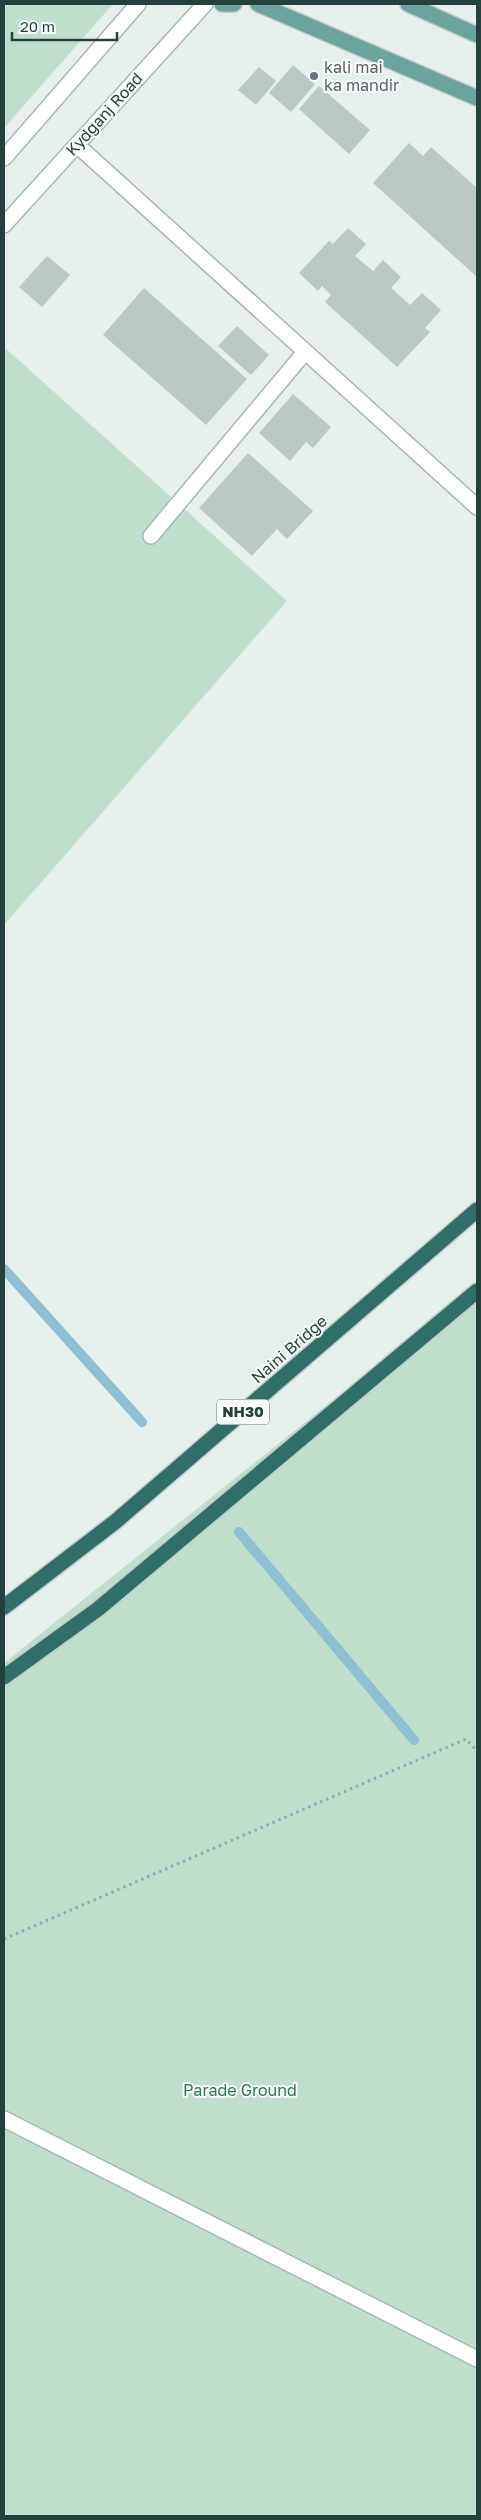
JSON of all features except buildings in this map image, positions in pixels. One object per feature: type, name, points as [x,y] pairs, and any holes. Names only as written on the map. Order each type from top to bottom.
[{"type":"highway","name":"Naini Bridge","points":[[4,1607],[115,1522],[477,1210]]},
{"type":"highway","points":[[4,1677],[98,1609],[477,1292]]},
{"type":"main road","points":[[222,4],[234,4]]},
{"type":"main road","points":[[258,4],[477,98]]},
{"type":"main road","points":[[408,4],[477,35]]},
{"type":"street","points":[[4,158],[138,4]]},
{"type":"street","name":"Kydganj Road","points":[[4,225],[205,4]]},
{"type":"street","points":[[77,145],[477,506]]},
{"type":"street","points":[[151,536],[305,352]]},
{"type":"street","points":[[4,2119],[477,2359]]},
{"type":"path","points":[[4,1939],[466,1739],[477,1751]]},
{"type":"green space","points":[[4,4],[113,4],[4,128]]},
{"type":"green space","points":[[4,347],[287,601],[4,925]]},
{"type":"green space","name":"Parade Ground","points":[[477,1285],[477,2516],[4,2516],[4,1663]]},
{"type":"waterway","points":[[4,1269],[142,1422]]},
{"type":"waterway","points":[[239,1532],[414,1740]]},
{"type":"place","name":"kali mai ka mandir","points":[[314,76]]}]
